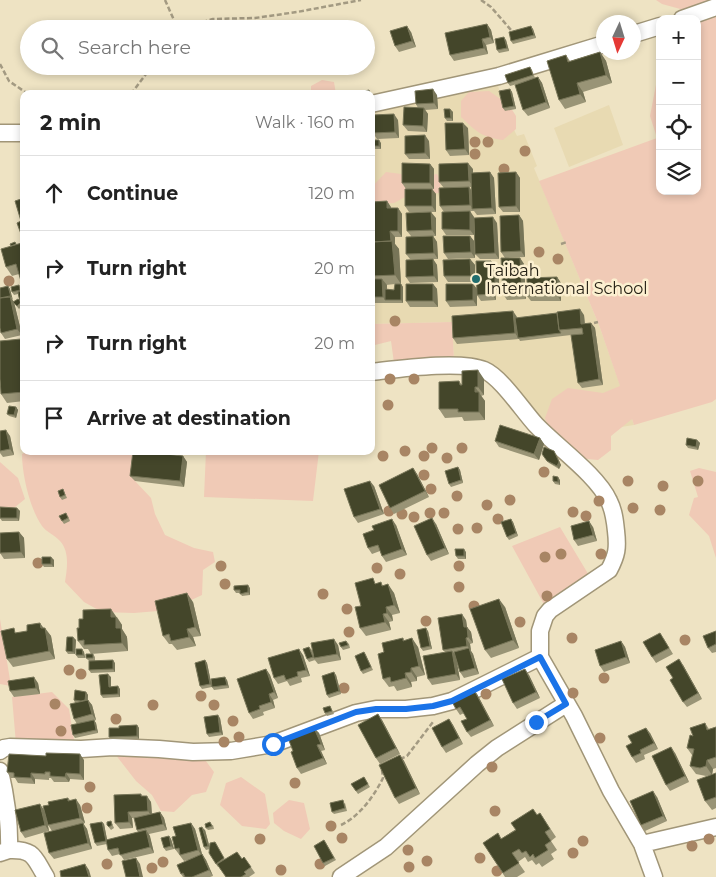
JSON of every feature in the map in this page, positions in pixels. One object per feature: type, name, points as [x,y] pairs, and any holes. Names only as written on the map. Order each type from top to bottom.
[{"type":"street","points":[[693,15],[713,8]]},
{"type":"street","points":[[641,32],[656,27]]},
{"type":"street","points":[[375,103],[499,76],[596,46]]},
{"type":"street","points":[[0,133],[20,133]]},
{"type":"street","points":[[375,372],[426,366],[461,366],[486,371],[502,385],[536,425],[599,485],[610,502],[615,519],[618,548],[614,560],[609,570],[550,610],[545,616],[540,631],[540,657],[574,716],[611,791],[642,844],[654,877]]},
{"type":"street","points":[[0,751],[4,748],[20,747],[81,749],[113,747],[193,752],[231,751],[273,744],[356,712],[376,709],[424,707],[452,701],[540,657]]},
{"type":"street","points":[[341,877],[386,847],[497,748],[566,704]]},
{"type":"street","points":[[0,771],[6,797],[5,852],[22,850],[31,854],[46,877]]},
{"type":"street","points":[[642,844],[716,827]]},
{"type":"path","points":[[164,0],[174,20]]},
{"type":"path","points":[[329,0],[332,5]]},
{"type":"path","points":[[210,20],[255,18],[361,0]]},
{"type":"path","points":[[480,0],[491,7],[511,30]]},
{"type":"path","points":[[0,64],[9,80],[23,90]]},
{"type":"path","points":[[135,90],[146,75]]},
{"type":"path","points":[[561,244],[567,242]]},
{"type":"path","points":[[594,323],[598,322]]},
{"type":"path","points":[[398,760],[407,756],[437,716],[452,701]]},
{"type":"path","points":[[341,825],[350,820],[366,805],[383,778],[382,768]]},
{"type":"shaded area","points":[[656,0],[712,0],[684,10],[662,4]]},
{"type":"shaded area","points":[[716,13],[716,399],[712,402],[634,425],[632,419],[611,436],[611,450],[598,460],[577,458],[551,437],[545,418],[552,399],[568,388],[603,393],[620,386],[599,325],[539,181],[656,138],[656,195],[701,195],[701,18]]},
{"type":"shaded area","points":[[322,80],[334,82],[335,90],[311,90],[311,86]]},
{"type":"shaded area","name":"Taibah International School","points":[[497,82],[505,111],[517,136],[524,134],[537,166],[534,168],[599,325],[634,425],[556,437],[530,410],[495,365],[476,360],[454,360],[452,322],[375,324],[375,108]]},
{"type":"shaded area","points":[[656,85],[656,135],[650,116]]},
{"type":"shaded area","points":[[489,91],[509,105],[516,116],[516,129],[503,140],[480,133],[461,117],[461,101],[469,92]]},
{"type":"shaded area","points":[[609,105],[623,145],[569,167],[554,128]]},
{"type":"shaded area","points":[[386,172],[401,174],[410,183],[409,195],[394,203],[378,204],[375,201],[375,184]]},
{"type":"shaded area","points":[[437,174],[441,181],[439,193],[428,194],[431,175]]},
{"type":"shaded area","points":[[452,322],[454,360],[394,363],[391,341],[375,345],[375,324]]},
{"type":"shaded area","points":[[22,455],[133,455],[135,481],[151,498],[155,514],[165,535],[194,548],[213,552],[215,562],[203,570],[202,595],[170,610],[134,613],[102,612],[84,602],[65,582],[67,555],[63,545],[44,528],[34,511],[25,482]]},
{"type":"shaded area","points":[[206,455],[319,455],[313,501],[204,497]]},
{"type":"shaded area","points":[[0,462],[18,478],[25,499],[9,512],[0,514]]},
{"type":"shaded area","points":[[699,468],[716,472],[716,558],[709,536],[689,515],[694,498],[698,497],[690,471]]},
{"type":"shaded area","points":[[560,527],[590,577],[546,608],[512,546]]},
{"type":"shaded area","points":[[0,619],[11,686],[0,684]]},
{"type":"shaded area","points":[[52,692],[69,709],[75,746],[16,744],[12,697]]},
{"type":"shaded area","points":[[115,754],[203,757],[214,772],[206,792],[192,795],[174,812],[161,811],[152,795],[136,781]]},
{"type":"shaded area","points":[[241,777],[265,794],[270,824],[266,829],[242,826],[220,805],[226,783]]},
{"type":"shaded area","points":[[289,800],[304,803],[310,829],[301,839],[284,831],[274,823],[273,813]]},
{"type":"building","points":[[487,24],[490,37],[482,39],[484,48],[450,55],[445,33]]},
{"type":"building","points":[[407,26],[412,41],[395,46],[390,31]]},
{"type":"building","points":[[531,26],[534,35],[511,41],[509,32]]},
{"type":"building","points":[[504,37],[507,48],[497,50],[495,39]]},
{"type":"building","points":[[596,53],[596,60],[602,60],[606,75],[577,83],[580,94],[559,100],[547,61],[566,55],[568,62]]},
{"type":"building","points":[[530,67],[533,75],[508,83],[505,75]]},
{"type":"building","points":[[538,77],[546,102],[523,110],[515,85]]},
{"type":"building","points":[[433,89],[434,103],[416,104],[415,91]]},
{"type":"building","points":[[510,89],[514,106],[503,108],[499,91]]},
{"type":"building","points":[[404,107],[424,108],[423,126],[403,125]]},
{"type":"building","points":[[444,109],[450,109],[451,118],[445,118]]},
{"type":"building","points":[[394,114],[395,132],[375,133],[375,115]]},
{"type":"building","points":[[445,123],[463,123],[465,149],[446,150]]},
{"type":"building","points":[[425,135],[425,153],[405,154],[405,136]]},
{"type":"building","points":[[375,140],[379,140],[379,146],[375,146]]},
{"type":"building","points":[[402,163],[430,164],[430,183],[402,183]]},
{"type":"building","points":[[468,163],[469,181],[439,182],[439,164]]},
{"type":"building","points":[[490,172],[492,208],[472,209],[471,173]]},
{"type":"building","points":[[516,172],[516,206],[499,207],[498,173]]},
{"type":"building","points":[[469,187],[470,205],[440,206],[439,188]]},
{"type":"building","points":[[405,189],[432,189],[432,206],[405,206]]},
{"type":"building","points":[[20,199],[20,218],[15,201]]},
{"type":"building","points":[[387,201],[387,208],[398,208],[398,231],[390,231],[391,241],[375,242],[375,202]]},
{"type":"building","points":[[470,211],[470,230],[442,229],[442,212]]},
{"type":"building","points":[[431,212],[432,230],[407,231],[406,213]]},
{"type":"building","points":[[519,215],[521,251],[501,252],[500,216]]},
{"type":"building","points":[[493,217],[495,253],[475,254],[474,218]]},
{"type":"building","points":[[433,236],[434,253],[406,254],[406,237]]},
{"type":"building","points":[[443,236],[470,236],[471,252],[444,253]]},
{"type":"building","points":[[392,241],[395,275],[375,276],[375,242]]},
{"type":"building","points":[[20,244],[20,278],[16,264],[6,267],[1,249]]},
{"type":"building","points":[[501,258],[520,258],[522,293],[503,294]]},
{"type":"building","points":[[433,259],[434,276],[406,277],[406,260]]},
{"type":"building","points":[[470,259],[471,276],[444,276],[443,260]]},
{"type":"building","points":[[476,261],[491,261],[492,269],[495,269],[495,284],[491,284],[492,294],[477,295]]},
{"type":"building","points":[[557,277],[557,295],[527,296],[527,278]]},
{"type":"building","points":[[375,279],[382,279],[383,297],[375,297]]},
{"type":"building","points":[[395,284],[401,284],[401,300],[385,300],[385,289],[394,290]]},
{"type":"building","points":[[406,284],[433,284],[433,301],[406,301]]},
{"type":"building","points":[[446,284],[473,284],[473,300],[446,301]]},
{"type":"building","points":[[19,285],[20,290],[12,292],[11,287]]},
{"type":"building","points":[[8,286],[11,297],[0,298],[0,288]]},
{"type":"building","points":[[10,296],[17,329],[1,333],[0,298]]},
{"type":"building","points":[[18,299],[20,303],[17,306],[13,302]]},
{"type":"building","points":[[580,309],[581,324],[591,323],[599,379],[578,383],[571,335],[583,334],[582,328],[559,330],[557,312]]},
{"type":"building","points":[[513,311],[515,333],[453,338],[452,316]]},
{"type":"building","points":[[557,313],[561,333],[518,338],[515,318]]},
{"type":"building","points":[[20,339],[20,392],[1,394],[0,341]]},
{"type":"building","points":[[478,370],[478,387],[475,387],[475,392],[479,392],[479,412],[458,412],[458,409],[439,409],[439,382],[459,381],[460,385],[462,385],[462,371]]},
{"type":"building","points":[[9,406],[16,407],[14,415],[7,414]]},
{"type":"building","points":[[500,425],[540,438],[534,454],[495,441]]},
{"type":"building","points":[[6,430],[10,449],[0,451],[0,431]]},
{"type":"building","points":[[687,438],[697,440],[696,447],[686,445]]},
{"type":"building","points":[[544,447],[554,451],[559,462],[557,466],[547,461],[542,454]]},
{"type":"building","points":[[133,455],[183,456],[180,481],[130,476]]},
{"type":"building","points":[[458,467],[461,480],[449,484],[445,471]]},
{"type":"building","points":[[413,468],[425,491],[390,508],[379,485]]},
{"type":"building","points":[[553,476],[558,477],[558,482],[553,481]]},
{"type":"building","points":[[370,481],[380,509],[354,517],[344,489]]},
{"type":"building","points":[[63,489],[65,495],[60,497],[58,491]]},
{"type":"building","points":[[0,507],[17,508],[17,518],[0,518]]},
{"type":"building","points":[[66,513],[68,518],[62,521],[59,516]]},
{"type":"building","points":[[432,518],[445,548],[427,555],[414,526]]},
{"type":"building","points":[[392,519],[402,549],[382,556],[378,545],[368,548],[363,534],[374,530],[372,526]]},
{"type":"building","points":[[511,519],[516,533],[507,537],[501,522]]},
{"type":"building","points":[[589,521],[593,535],[574,540],[571,526]]},
{"type":"building","points":[[19,532],[21,552],[0,553],[0,533]]},
{"type":"building","points":[[455,549],[464,549],[464,556],[456,556]]},
{"type":"building","points":[[42,557],[51,557],[51,564],[42,564]]},
{"type":"building","points":[[373,578],[375,584],[381,582],[382,586],[388,584],[394,605],[386,607],[387,613],[383,614],[385,622],[360,628],[355,607],[361,606],[355,583]]},
{"type":"building","points":[[248,585],[248,592],[240,594],[240,590],[234,590],[234,586]]},
{"type":"building","points":[[187,593],[195,627],[187,629],[189,637],[171,641],[169,634],[163,636],[155,601]]},
{"type":"building","points":[[499,599],[513,640],[485,650],[470,609]]},
{"type":"building","points":[[111,609],[111,617],[116,617],[116,628],[121,628],[122,643],[84,645],[84,640],[78,641],[77,628],[79,628],[79,619],[83,619],[83,610]]},
{"type":"building","points":[[462,614],[464,627],[467,627],[467,646],[443,650],[438,618]]},
{"type":"building","points":[[40,623],[41,628],[45,628],[49,651],[7,659],[1,631],[14,628],[15,633],[27,631],[27,625]]},
{"type":"building","points":[[426,628],[430,646],[421,648],[417,630]]},
{"type":"building","points":[[716,631],[716,644],[708,648],[703,636]]},
{"type":"building","points":[[660,633],[669,648],[652,657],[643,642]]},
{"type":"building","points":[[67,637],[73,637],[73,652],[66,651]]},
{"type":"building","points":[[403,638],[403,641],[412,638],[419,666],[411,668],[411,672],[405,673],[406,678],[391,682],[390,677],[383,679],[378,654],[384,652],[382,643]]},
{"type":"building","points":[[334,639],[337,654],[314,658],[311,643]]},
{"type":"building","points":[[346,641],[348,645],[341,647],[339,643]]},
{"type":"building","points":[[621,641],[626,657],[600,666],[595,650]]},
{"type":"building","points":[[309,647],[313,657],[307,659],[303,649]]},
{"type":"building","points":[[469,648],[475,668],[460,672],[454,652]]},
{"type":"building","points":[[76,649],[82,649],[83,655],[76,655]]},
{"type":"building","points":[[299,649],[306,670],[297,672],[298,676],[286,680],[284,675],[274,678],[268,658]]},
{"type":"building","points":[[452,651],[456,674],[428,679],[423,656]]},
{"type":"building","points":[[364,652],[371,667],[361,671],[355,656]]},
{"type":"building","points":[[86,654],[93,654],[93,658],[86,658]]},
{"type":"building","points":[[679,659],[698,693],[683,702],[670,680],[673,678],[666,667]]},
{"type":"building","points":[[113,660],[113,669],[89,670],[89,661]]},
{"type":"building","points":[[205,660],[210,684],[200,686],[195,663]]},
{"type":"building","points":[[266,669],[274,692],[269,694],[271,702],[259,706],[260,709],[249,713],[237,679]]},
{"type":"building","points":[[525,669],[536,692],[513,703],[502,679]]},
{"type":"building","points":[[334,672],[339,691],[327,695],[322,676]]},
{"type":"building","points":[[108,674],[109,687],[118,686],[118,694],[101,695],[99,675]]},
{"type":"building","points":[[34,677],[36,688],[10,691],[8,681]]},
{"type":"building","points":[[225,677],[227,685],[212,687],[211,679]]},
{"type":"building","points":[[473,688],[490,720],[467,732],[461,721],[467,719],[460,707],[456,709],[451,700]]},
{"type":"building","points":[[75,690],[86,692],[85,700],[74,700]]},
{"type":"building","points":[[88,700],[92,714],[74,719],[70,704]]},
{"type":"building","points":[[330,706],[332,711],[325,713],[323,708]]},
{"type":"building","points":[[378,714],[396,748],[376,758],[358,725]]},
{"type":"building","points":[[218,715],[220,732],[207,734],[204,717]]},
{"type":"building","points":[[449,719],[459,738],[442,747],[432,728]]},
{"type":"building","points":[[94,720],[96,730],[73,735],[71,725]]},
{"type":"building","points":[[705,723],[707,730],[716,727],[716,757],[707,760],[706,766],[700,768],[690,766],[694,749],[687,748],[690,735],[693,736],[690,728]]},
{"type":"building","points":[[137,725],[137,736],[109,737],[109,728]]},
{"type":"building","points":[[314,728],[321,744],[317,745],[323,758],[297,768],[288,738]]},
{"type":"building","points":[[646,728],[654,743],[640,750],[641,753],[632,757],[626,746],[632,743],[628,736]]},
{"type":"building","points":[[671,747],[685,776],[666,785],[652,756]]},
{"type":"building","points":[[46,753],[80,754],[80,774],[66,773],[65,777],[50,776],[50,772],[45,772],[45,774],[31,773],[31,778],[14,777],[14,773],[7,772],[9,754],[46,756]]},
{"type":"building","points":[[400,755],[416,788],[395,798],[379,765]]},
{"type":"building","points":[[716,773],[716,797],[705,801],[697,780]]},
{"type":"building","points":[[364,777],[368,784],[356,791],[351,784]]},
{"type":"building","points":[[653,791],[663,816],[641,825],[630,801]]},
{"type":"building","points":[[141,794],[141,796],[147,796],[148,811],[128,812],[129,822],[115,823],[114,795]]},
{"type":"building","points":[[68,798],[68,801],[76,799],[80,818],[48,825],[43,806],[49,805],[48,802]]},
{"type":"building","points":[[343,800],[345,808],[332,812],[330,803]]},
{"type":"building","points":[[40,804],[45,825],[21,832],[15,810]]},
{"type":"building","points":[[533,809],[537,815],[540,813],[550,829],[545,832],[551,841],[545,845],[548,850],[535,858],[533,854],[530,857],[526,851],[522,853],[519,849],[512,853],[519,863],[503,873],[483,843],[498,833],[501,839],[516,830],[511,823]]},
{"type":"building","points":[[160,812],[163,824],[137,830],[134,818]]},
{"type":"building","points":[[111,821],[112,825],[109,827],[107,822]]},
{"type":"building","points":[[102,822],[106,841],[95,843],[90,824]]},
{"type":"building","points":[[210,822],[212,826],[206,828],[205,824]]},
{"type":"building","points":[[83,823],[88,843],[49,853],[44,833]]},
{"type":"building","points":[[191,823],[198,850],[180,855],[179,848],[175,849],[172,837],[176,836],[173,827]]},
{"type":"building","points":[[202,827],[208,846],[204,847],[199,828]]},
{"type":"building","points":[[146,830],[150,847],[120,855],[118,848],[108,850],[106,840]]},
{"type":"building","points":[[169,836],[171,846],[164,848],[161,838]]},
{"type":"building","points":[[324,840],[334,858],[323,863],[314,846]]},
{"type":"building","points":[[215,842],[224,858],[216,864],[209,853],[210,843]]},
{"type":"building","points":[[237,852],[242,859],[244,857],[251,867],[241,877],[226,877],[217,864]]},
{"type":"building","points":[[202,854],[209,870],[192,877],[185,877],[183,873],[181,874],[177,865]]},
{"type":"building","points":[[136,858],[140,877],[126,877],[122,861]]},
{"type":"building","points":[[85,864],[89,877],[61,877],[60,871]]},
{"type":"place","name":"Taibah International School","points":[[476,279]]},
{"type":"route","points":[[273,744],[356,712],[433,706],[452,701],[540,657],[566,704],[536,722]]}]
